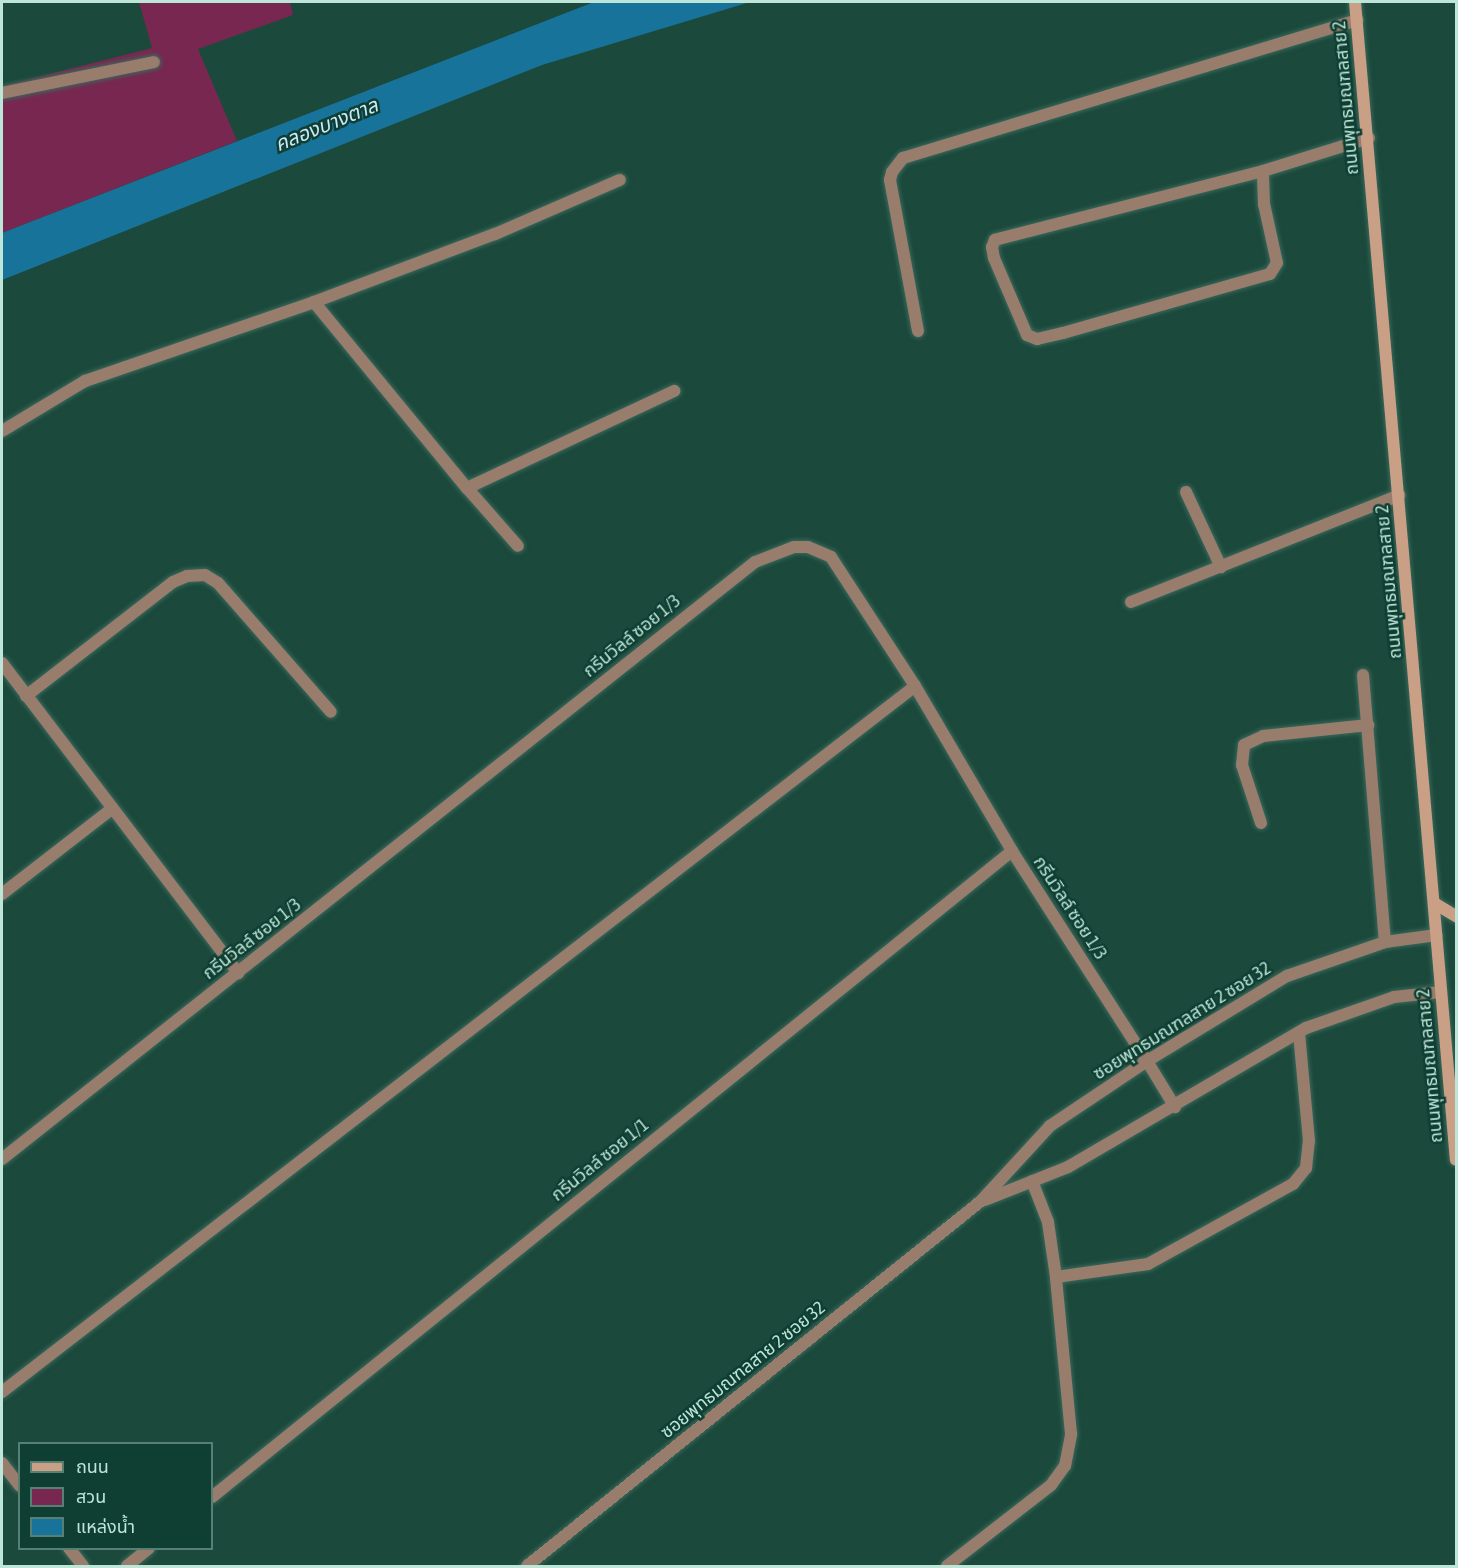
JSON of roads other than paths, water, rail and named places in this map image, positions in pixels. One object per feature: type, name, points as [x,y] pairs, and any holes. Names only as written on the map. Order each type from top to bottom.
[{"type":"main road","name":"ถนนพุทธมณฑลสาย 2","points":[[1355,2],[1369,138],[1456,1160]]},
{"type":"main road","points":[[1434,903],[1456,916]]},
{"type":"street","points":[[918,331],[890,180],[892,172],[903,158],[1357,20]]},
{"type":"street","points":[[2,93],[154,62]]},
{"type":"street","points":[[1263,171],[1264,204],[1276,263],[1270,274],[1063,333],[1037,339],[1027,335],[994,258],[992,247],[995,240],[1263,171],[1369,138]]},
{"type":"street","points":[[2,431],[84,381],[314,302],[495,234],[620,180]]},
{"type":"street","points":[[314,302],[467,488],[518,546]]},
{"type":"street","points":[[467,488],[674,391]]},
{"type":"street","points":[[1186,492],[1221,567]]},
{"type":"street","points":[[1131,602],[1400,495]]},
{"type":"street","name":"กรีนวิลล์ ซอย 1/3","points":[[2,1159],[768,554],[808,547],[831,557],[915,686],[1012,851],[1174,1107]]},
{"type":"street","points":[[26,696],[172,582],[187,576],[205,575],[218,583],[331,712]]},
{"type":"street","points":[[2,663],[238,973]]},
{"type":"street","points":[[1363,675],[1385,942]]},
{"type":"street","points":[[2,1392],[915,686]]},
{"type":"street","points":[[1261,823],[1242,765],[1244,745],[1263,736],[1368,725]]},
{"type":"street","points":[[2,894],[113,808]]},
{"type":"street","name":"กรีนวิลล์ ซอย 1/1","points":[[213,1496],[1012,851]]},
{"type":"street","name":"ซอยพุทธมณฑลสาย 2 ซอย 32","points":[[527,1566],[981,1201],[1050,1126],[1147,1061],[1287,976],[1385,942],[1437,934]]},
{"type":"street","name":"ซอยพุทธมณฑลสาย 2 ซอย 32","points":[[981,1201],[1068,1167],[1299,1033],[1394,997],[1441,992]]},
{"type":"street","points":[[1056,1277],[1148,1264],[1293,1184],[1306,1168],[1308,1141],[1299,1033]]},
{"type":"street","points":[[947,1566],[964,1560],[1051,1485],[1065,1466],[1071,1434],[1056,1277],[1048,1222],[1032,1181]]},
{"type":"street","points":[[2,1463],[18,1483]]},
{"type":"street","points":[[71,1550],[83,1566]]},
{"type":"street","points":[[127,1566],[147,1550]]},
{"type":"water","name":"คลองบางตาล","points":[[594,2],[750,2],[542,65],[2,280],[2,233]]}]
